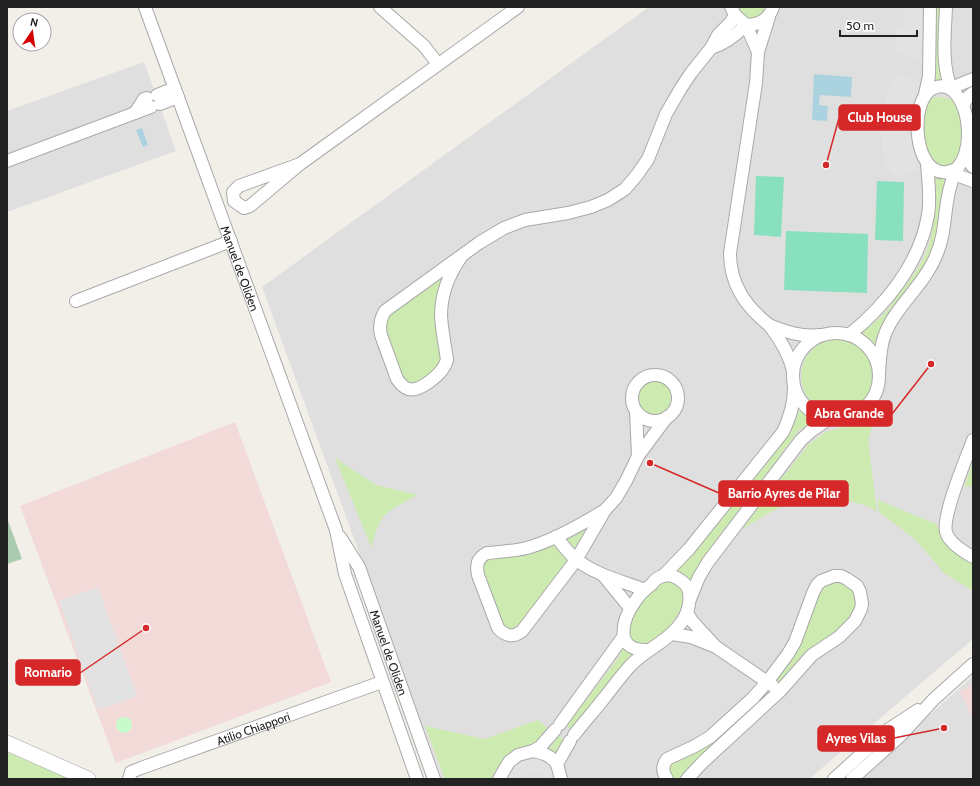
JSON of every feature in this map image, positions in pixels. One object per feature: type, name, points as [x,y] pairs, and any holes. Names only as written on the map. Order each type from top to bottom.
[{"type":"street","name":"Manuel de Oliden","points":[[145,7],[336,530],[345,574],[417,779]]},
{"type":"street","points":[[380,7],[424,46],[438,64]]},
{"type":"street","points":[[300,164],[239,186],[233,192],[234,201],[244,208],[250,206],[300,164],[518,7]]},
{"type":"street","points":[[849,335],[870,316],[886,298],[911,263],[920,246],[924,232],[929,199],[927,163],[920,145],[918,134],[919,109],[925,94],[929,76],[930,7]]},
{"type":"street","points":[[794,386],[799,397],[807,408],[818,415],[830,418],[843,418],[855,414],[865,407],[873,397],[878,386],[880,351],[885,334],[893,318],[928,272],[935,259],[941,244],[953,171],[964,157],[967,133],[963,105],[956,92],[951,88],[946,77],[944,55],[946,7]]},
{"type":"street","points":[[733,11],[746,25],[758,52]]},
{"type":"street","points":[[461,257],[449,278],[442,304],[442,328],[447,360],[445,365],[440,372],[420,388],[406,388],[397,379],[379,328],[385,311],[480,243],[504,228],[525,220],[568,213],[591,207],[608,200],[625,189],[637,175],[648,158],[666,114],[681,88],[701,59],[711,48],[718,35],[731,22],[733,11]]},
{"type":"street","points":[[711,48],[719,46],[738,33],[746,25],[758,24],[771,12]]},
{"type":"street","points":[[647,650],[639,651],[630,647],[626,642],[623,628],[630,608],[635,600],[645,590],[663,576],[689,549],[782,432],[788,422],[794,403],[791,360],[780,338],[769,325],[753,311],[740,295],[730,264],[731,246],[756,83],[758,52],[771,12]]},
{"type":"street","points":[[925,94],[940,86],[951,88],[973,79]]},
{"type":"street","points":[[7,160],[135,113],[144,99],[154,101],[177,93]]},
{"type":"street","points":[[963,105],[968,97],[973,93]]},
{"type":"street","points":[[966,150],[973,168]]},
{"type":"street","points":[[927,163],[933,170],[938,172],[953,171],[973,181]]},
{"type":"street","points":[[76,301],[231,241]]},
{"type":"street","points":[[769,325],[798,335],[808,336],[836,333],[849,335],[870,349],[876,360],[879,373]]},
{"type":"street","points":[[793,373],[796,360],[802,349],[823,335]]},
{"type":"street","points":[[606,510],[556,537],[526,548],[487,553],[482,556],[478,562],[478,576],[498,628],[502,633],[513,636],[522,631],[576,560],[606,510],[616,498],[638,456],[659,427],[673,412],[678,399],[674,385],[663,376],[656,375],[642,378],[633,390],[633,404],[636,411],[640,416],[654,421],[667,417]]},
{"type":"street","points":[[636,411],[638,456]]},
{"type":"street","points":[[556,764],[572,738],[630,666],[647,650],[661,643],[672,634],[687,613],[690,599],[699,577],[708,562],[796,446],[805,436],[830,418]]},
{"type":"street","points":[[973,440],[946,517],[945,525],[946,533],[950,540],[973,557]]},
{"type":"street","name":"Manuel de Oliden","points":[[336,530],[359,567],[434,779]]},
{"type":"street","points":[[556,537],[576,560],[586,566],[645,590]]},
{"type":"street","points":[[603,574],[630,608]]},
{"type":"street","points":[[663,576],[671,576],[685,584],[690,599]]},
{"type":"street","points":[[667,779],[663,770],[664,762],[667,759],[710,737],[753,698],[767,682],[795,642],[813,592],[817,585],[821,581],[834,576],[841,576],[853,582],[857,586],[862,598],[861,609],[858,616],[839,637],[812,655],[780,691],[704,760],[687,779]]},
{"type":"street","points":[[687,613],[692,621],[716,647]]},
{"type":"street","points":[[672,634],[691,637],[716,647],[780,691]]},
{"type":"street","points":[[499,779],[508,762],[518,755],[533,751],[540,747],[557,727],[624,637]]},
{"type":"street","points":[[852,779],[901,735],[934,700],[973,664]]},
{"type":"street","name":"Atilio Chiappori","points":[[129,779],[131,772],[141,768],[382,682]]},
{"type":"street","points":[[834,779],[889,729],[934,700]]},
{"type":"street","points":[[7,743],[88,779]]},
{"type":"street","points":[[533,751],[543,753],[552,758],[556,764],[561,779]]},
{"type":"shaded area","points":[[649,7],[973,7],[973,639],[809,779],[442,779],[262,287]]},
{"type":"shaded area","points":[[905,7],[925,7],[923,62],[904,53],[897,53],[897,27],[904,26]]},
{"type":"shaded area","points":[[144,62],[176,151],[7,212],[7,111]]},
{"type":"shaded area","points":[[897,72],[920,82],[913,129],[917,170],[897,178],[888,170],[882,148],[881,134],[885,102],[890,86]]},
{"type":"shaded area","points":[[235,422],[331,682],[116,763],[20,506]]},
{"type":"shaded area","points":[[98,587],[137,696],[98,710],[59,601]]},
{"type":"shaded area","points":[[973,676],[973,779],[858,779]]},
{"type":"shaded area","points":[[973,683],[973,719],[960,692]]},
{"type":"shaded area","points":[[527,759],[542,760],[551,765],[558,779],[545,779],[539,773],[529,774],[520,779],[505,779],[515,765]]},
{"type":"green space","points":[[736,7],[770,7],[760,19],[752,19],[746,17]]},
{"type":"green space","points":[[935,7],[942,7],[945,84],[931,84]]},
{"type":"green space","points":[[933,97],[941,97],[952,100],[958,108],[963,125],[962,144],[956,160],[951,166],[943,169],[928,157],[923,138],[926,107]]},
{"type":"green space","points":[[932,174],[945,177],[942,209],[932,251],[876,350],[871,344],[857,335],[878,320],[886,312],[914,274],[927,250],[935,212],[935,192]]},
{"type":"green space","points":[[756,176],[784,177],[781,237],[754,235]]},
{"type":"green space","points":[[877,181],[904,182],[903,241],[875,240]]},
{"type":"green space","points":[[786,231],[868,234],[867,293],[784,290]]},
{"type":"green space","points":[[439,278],[444,278],[445,355],[441,366],[414,384],[409,383],[404,377],[387,339],[385,324],[390,313]]},
{"type":"green space","points":[[838,339],[852,342],[864,350],[872,362],[875,376],[872,390],[864,402],[852,410],[838,413],[824,410],[812,402],[804,390],[801,376],[804,362],[812,350],[824,342]]},
{"type":"green space","points":[[659,379],[668,384],[672,390],[672,404],[668,410],[659,415],[651,415],[642,410],[638,404],[637,393],[642,384],[648,380]]},
{"type":"green space","points":[[800,408],[817,420],[799,430],[698,565],[689,584],[675,573],[691,557],[795,422]]},
{"type":"green space","points":[[875,416],[868,440],[877,512],[868,506],[834,497],[797,499],[765,515],[741,530],[808,445],[826,432]]},
{"type":"green space","points":[[335,458],[376,485],[418,495],[394,508],[383,517],[379,524],[372,549]]},
{"type":"green space","points":[[973,462],[973,486],[964,487]]},
{"type":"green space","points":[[878,500],[936,524],[941,532],[973,561],[973,589],[970,589],[944,573],[915,539],[879,512]]},
{"type":"green space","points":[[7,518],[22,559],[7,564]]},
{"type":"green space","points":[[588,526],[591,529],[580,548],[573,547],[567,539],[570,535]]},
{"type":"green space","points":[[550,544],[561,547],[568,559],[567,565],[517,630],[504,630],[481,569],[484,560]]},
{"type":"green space","points":[[671,581],[680,586],[684,595],[681,609],[666,635],[650,646],[638,643],[629,638],[627,630],[632,614],[657,584]]},
{"type":"green space","points":[[836,581],[846,582],[856,589],[859,601],[851,621],[779,684],[777,679],[788,664],[802,639],[816,597],[824,584]]},
{"type":"green space","points":[[623,647],[635,656],[624,663],[572,730],[566,726],[619,657]]},
{"type":"green space","points":[[768,690],[772,691],[682,778],[675,779],[669,774],[669,767],[678,759],[712,743]]},
{"type":"green space","points":[[121,717],[127,717],[132,722],[130,731],[127,733],[121,733],[116,728],[116,722]]},
{"type":"green space","points":[[538,720],[551,731],[495,779],[445,779],[425,726],[485,739]]},
{"type":"green space","points":[[559,736],[564,740],[554,755],[547,751]]},
{"type":"green space","points":[[7,752],[70,779],[7,779]]},
{"type":"water","points":[[814,74],[852,77],[851,97],[820,95],[819,105],[828,106],[827,121],[812,120]]},
{"type":"water","points":[[142,128],[148,145],[143,147],[136,130]]},
{"type":"place","name":"Club House","points":[[826,165]]},
{"type":"place","name":"Abra Grande","points":[[931,364]]},
{"type":"place","name":"Barrio Ayres de Pilar","points":[[650,463]]},
{"type":"place","name":"Romario","points":[[146,628]]},
{"type":"place","name":"Ayres Vilas","points":[[944,728]]}]
